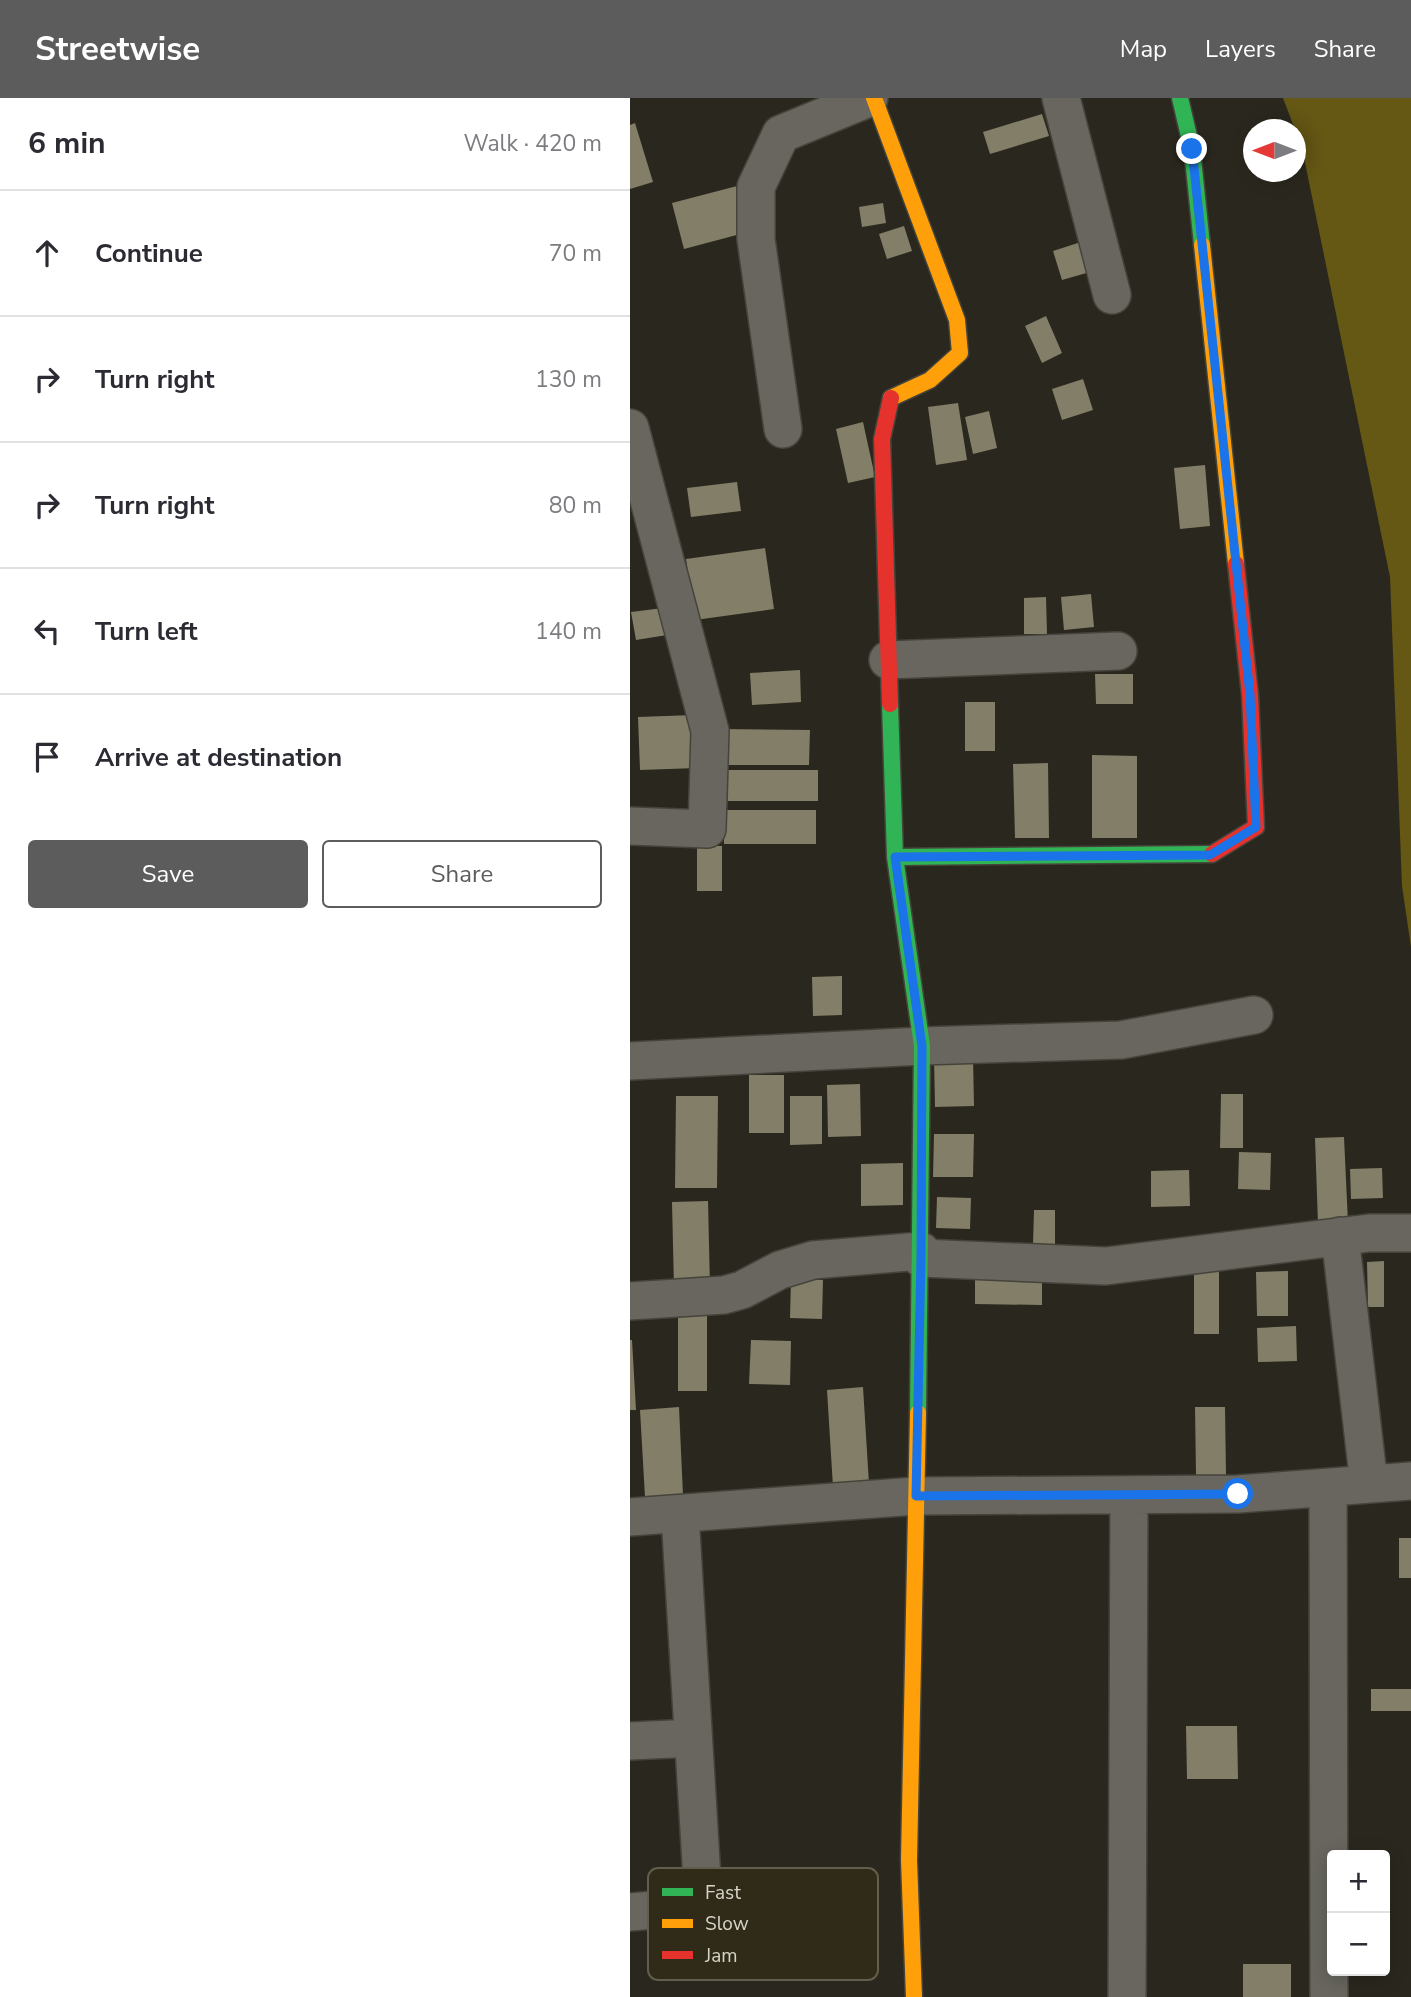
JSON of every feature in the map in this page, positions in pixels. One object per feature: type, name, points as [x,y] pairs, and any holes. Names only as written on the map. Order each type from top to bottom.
[{"type":"street","points":[[783,429],[756,239],[756,187],[781,134],[872,98],[957,320],[960,353],[930,380],[891,398],[882,439],[895,857],[922,1046],[921,1254],[909,1860],[914,1997]]},
{"type":"street","points":[[1062,98],[1112,295]]},
{"type":"street","points":[[895,857],[1210,855],[1256,827],[1250,695],[1231,499],[1192,149],[1180,98]]},
{"type":"street","points":[[630,428],[710,731],[707,829],[630,826]]},
{"type":"street","points":[[888,660],[1118,651]]},
{"type":"street","points":[[630,1061],[922,1046],[1121,1040],[1254,1015]]},
{"type":"street","points":[[630,1301],[723,1296],[742,1290],[780,1270],[813,1260],[921,1254],[1106,1266],[1340,1236],[1411,1233]]},
{"type":"street","points":[[1340,1236],[1368,1484]]},
{"type":"street","points":[[630,1517],[916,1496],[1238,1494],[1411,1481]]},
{"type":"street","points":[[1328,1488],[1329,1997]]},
{"type":"street","points":[[1127,1997],[1129,1495]]},
{"type":"street","points":[[680,1515],[701,1868]]},
{"type":"street","points":[[630,1741],[693,1738]]},
{"type":"street","points":[[630,1912],[648,1910]]},
{"type":"shaded area","points":[[1283,98],[1411,98],[1411,947],[1402,886],[1390,577],[1306,168],[1306,119],[1291,119]]},
{"type":"building","points":[[1042,114],[1049,136],[990,154],[983,132]]},
{"type":"building","points":[[635,123],[653,182],[630,189],[630,125]]},
{"type":"building","points":[[737,186],[748,232],[684,249],[672,203]]},
{"type":"building","points":[[883,203],[886,223],[862,227],[859,207]]},
{"type":"building","points":[[904,226],[912,251],[887,259],[879,234]]},
{"type":"building","points":[[1081,242],[1090,272],[1062,280],[1053,251]]},
{"type":"building","points":[[1046,316],[1062,353],[1042,363],[1025,326]]},
{"type":"building","points":[[1083,379],[1093,410],[1062,420],[1052,389]]},
{"type":"building","points":[[958,403],[967,460],[936,465],[928,407]]},
{"type":"building","points":[[989,411],[997,448],[973,454],[965,417]]},
{"type":"building","points":[[863,422],[875,477],[848,483],[836,429]]},
{"type":"building","points":[[1205,465],[1210,526],[1180,529],[1174,468]]},
{"type":"building","points":[[737,482],[741,511],[691,517],[687,488]]},
{"type":"building","points":[[765,548],[774,609],[695,620],[686,559]]},
{"type":"building","points":[[1091,594],[1094,627],[1064,630],[1061,597]]},
{"type":"building","points":[[1046,597],[1047,634],[1024,634],[1024,598]]},
{"type":"building","points":[[663,608],[667,635],[636,640],[631,612]]},
{"type":"building","points":[[800,670],[801,702],[752,705],[750,673]]},
{"type":"building","points":[[1095,674],[1133,674],[1133,704],[1096,704]]},
{"type":"building","points":[[965,702],[995,702],[995,751],[965,751]]},
{"type":"building","points":[[694,715],[697,768],[640,770],[638,717]]},
{"type":"building","points":[[719,729],[810,730],[809,765],[719,765]]},
{"type":"building","points":[[1092,755],[1137,756],[1137,838],[1092,838]]},
{"type":"building","points":[[1048,763],[1049,838],[1015,838],[1013,764]]},
{"type":"building","points":[[722,770],[818,770],[818,801],[722,801]]},
{"type":"building","points":[[724,810],[816,810],[816,844],[724,844]]},
{"type":"building","points":[[697,846],[722,846],[722,891],[697,891]]},
{"type":"building","points":[[842,976],[842,1015],[813,1016],[812,977]]},
{"type":"building","points":[[973,1056],[974,1106],[935,1107],[934,1057]]},
{"type":"building","points":[[749,1075],[784,1075],[784,1133],[749,1133]]},
{"type":"building","points":[[860,1084],[861,1136],[828,1137],[827,1085]]},
{"type":"building","points":[[1221,1094],[1243,1094],[1243,1148],[1220,1148]]},
{"type":"building","points":[[676,1096],[718,1096],[717,1188],[675,1188]]},
{"type":"building","points":[[790,1096],[822,1096],[822,1144],[790,1145]]},
{"type":"building","points":[[934,1134],[974,1134],[973,1177],[933,1177]]},
{"type":"building","points":[[1344,1137],[1348,1223],[1318,1224],[1315,1138]]},
{"type":"building","points":[[1239,1152],[1271,1153],[1270,1190],[1238,1189]]},
{"type":"building","points":[[903,1163],[903,1205],[861,1206],[861,1164]]},
{"type":"building","points":[[1382,1168],[1383,1198],[1351,1199],[1350,1169]]},
{"type":"building","points":[[1189,1170],[1190,1206],[1151,1207],[1151,1171]]},
{"type":"building","points":[[937,1197],[971,1198],[970,1229],[936,1228]]},
{"type":"building","points":[[708,1201],[710,1287],[674,1288],[672,1202]]},
{"type":"building","points":[[1034,1210],[1055,1210],[1055,1245],[1033,1245]]},
{"type":"building","points":[[1384,1261],[1384,1307],[1368,1307],[1367,1262]]},
{"type":"building","points":[[1194,1267],[1219,1267],[1219,1334],[1194,1334]]},
{"type":"building","points":[[1288,1271],[1288,1316],[1257,1316],[1256,1272]]},
{"type":"building","points":[[975,1272],[1042,1272],[1042,1305],[975,1304]]},
{"type":"building","points":[[791,1279],[823,1280],[822,1319],[790,1318]]},
{"type":"building","points":[[678,1311],[707,1311],[707,1391],[678,1391]]},
{"type":"building","points":[[1296,1326],[1297,1361],[1258,1362],[1257,1328]]},
{"type":"building","points":[[632,1340],[636,1410],[630,1410]]},
{"type":"building","points":[[751,1340],[791,1341],[790,1385],[749,1384]]},
{"type":"building","points":[[863,1387],[869,1484],[833,1487],[827,1390]]},
{"type":"building","points":[[679,1407],[683,1495],[645,1497],[640,1410]]},
{"type":"building","points":[[1195,1407],[1225,1407],[1226,1475],[1196,1475]]},
{"type":"building","points":[[1399,1538],[1411,1538],[1411,1578],[1399,1578]]},
{"type":"building","points":[[1371,1689],[1411,1689],[1411,1711],[1371,1711]]},
{"type":"building","points":[[1186,1726],[1237,1726],[1238,1779],[1187,1779]]},
{"type":"building","points":[[1243,1964],[1291,1964],[1291,1997],[1243,1997]]},
{"type":"traffic: fast","points":[[1180,98],[1192,149],[1202,245]]},
{"type":"traffic: fast","points":[[890,704],[895,857],[922,1046],[918,1413]]},
{"type":"traffic: fast","points":[[895,857],[1212,854]]},
{"type":"traffic: slow","points":[[874,98],[957,320],[960,353],[930,380],[891,398]]},
{"type":"traffic: slow","points":[[1202,245],[1236,564]]},
{"type":"traffic: slow","points":[[914,1997],[909,1860],[918,1413]]},
{"type":"traffic: jam","points":[[890,704],[882,439],[891,398]]},
{"type":"traffic: jam","points":[[1212,854],[1256,827],[1250,695],[1236,564]]},
{"type":"route","points":[[1192,149],[1250,695],[1256,827],[1210,855],[895,857],[922,1046],[916,1496],[1238,1494]]}]
